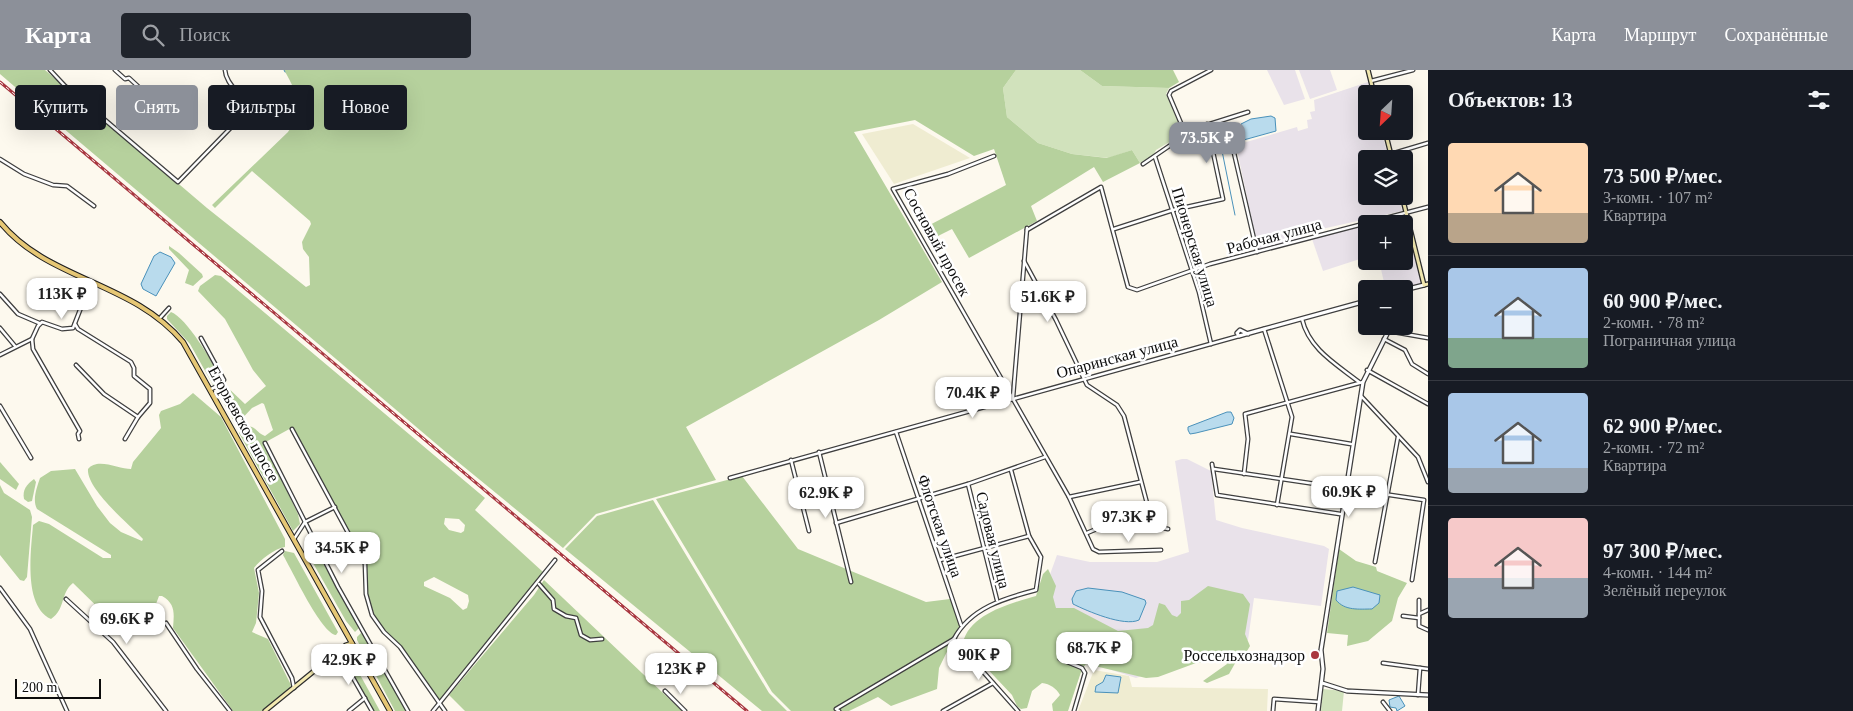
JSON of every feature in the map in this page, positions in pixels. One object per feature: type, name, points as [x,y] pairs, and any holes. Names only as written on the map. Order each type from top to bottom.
[{"type":"main road","points":[[1368,70],[1372,85]]},
{"type":"main road","points":[[1404,205],[1426,284]]},
{"type":"main road","name":"Егорьевское шоссе","points":[[0,222],[15,237],[41,257],[119,293],[159,318],[183,342],[390,711]]},
{"type":"main road","points":[[265,711],[336,653],[352,643]]},
{"type":"street","points":[[50,70],[65,86],[178,182],[247,111],[247,108],[226,78],[225,70]]},
{"type":"street","points":[[116,70],[125,80],[129,78],[137,85]]},
{"type":"street","points":[[1186,135],[1169,95],[1171,91],[1211,70]]},
{"type":"street","points":[[1371,81],[1414,70]]},
{"type":"street","points":[[1143,164],[1156,156],[1158,152],[1207,124],[1248,112]]},
{"type":"street","points":[[1161,550],[1099,552],[1094,549],[1069,497],[1012,398],[1027,229],[1101,187],[1114,229],[1172,210],[1223,199],[1207,124]]},
{"type":"street","points":[[1404,150],[1428,143]]},
{"type":"street","points":[[1234,153],[1257,252]]},
{"type":"street","name":"Сосновый просек","points":[[994,156],[948,174],[893,189],[1012,398]]},
{"type":"street","name":"Пионерская улица","points":[[1156,156],[1192,272],[1211,344]]},
{"type":"street","points":[[0,159],[30,176],[53,185],[67,186],[94,206]]},
{"type":"street","name":"Рабочая улица","points":[[1114,229],[1128,287],[1137,290],[1210,264],[1428,207]]},
{"type":"street","points":[[1024,261],[1056,320],[1087,385],[1117,406],[1124,416],[1153,526],[1168,529]]},
{"type":"street","points":[[0,294],[18,314],[33,322],[62,329],[72,328],[92,280]]},
{"type":"street","points":[[1413,287],[1426,284]]},
{"type":"street","points":[[1239,336],[1237,333],[1240,330],[1248,334],[1358,303]]},
{"type":"street","points":[[159,318],[169,308]]},
{"type":"street","points":[[1302,319],[1305,332],[1320,352],[1361,382]]},
{"type":"street","points":[[0,355],[32,339],[41,323]]},
{"type":"street","points":[[75,324],[78,329],[131,362],[134,368],[134,376],[150,389],[150,403],[138,416],[125,439]]},
{"type":"street","points":[[0,328],[15,346]]},
{"type":"street","points":[[1264,329],[1292,417],[1291,434],[1277,504]]},
{"type":"street","points":[[1318,711],[1323,667],[1321,650],[1344,488],[1361,396],[1361,382],[1386,335]]},
{"type":"street","points":[[1411,335],[1428,338]]},
{"type":"street","name":"Опаринская улица","points":[[730,478],[1239,336]]},
{"type":"street","points":[[201,338],[224,380],[222,384],[211,389]]},
{"type":"street","points":[[32,339],[35,354],[80,430],[78,434],[79,439]]},
{"type":"street","points":[[1384,339],[1405,350],[1412,364],[1428,374]]},
{"type":"street","points":[[76,365],[104,394],[138,416]]},
{"type":"street","points":[[1367,370],[1428,404]]},
{"type":"street","points":[[1244,474],[1248,439],[1245,414],[1361,382]]},
{"type":"street","points":[[1361,396],[1418,457],[1428,482]]},
{"type":"street","points":[[0,406],[31,458]]},
{"type":"street","points":[[292,429],[365,564],[366,594],[372,615],[384,632],[400,647],[445,711]]},
{"type":"street","name":"Флотская улица","points":[[896,432],[961,626]]},
{"type":"street","points":[[1291,434],[1351,444]]},
{"type":"street","points":[[1374,562],[1398,437]]},
{"type":"street","points":[[265,443],[338,587],[408,711]]},
{"type":"street","points":[[819,452],[851,582]]},
{"type":"street","points":[[836,523],[968,484],[1045,457]]},
{"type":"street","points":[[792,460],[810,531]]},
{"type":"street","points":[[1212,464],[1217,495],[1340,514]]},
{"type":"street","points":[[1214,469],[1424,500],[1412,580]]},
{"type":"street","points":[[838,710],[954,639],[961,626],[997,600],[1036,590],[1041,557],[1029,536],[1011,470]]},
{"type":"street","points":[[1069,497],[1140,482]]},
{"type":"street","name":"Садовая улица","points":[[968,484],[997,600]]},
{"type":"street","points":[[293,540],[305,522],[335,507]]},
{"type":"street","points":[[1087,533],[1149,507]]},
{"type":"street","points":[[940,560],[1029,536]]},
{"type":"street","points":[[282,551],[258,570],[262,591],[260,617],[292,678],[294,688]]},
{"type":"street","points":[[433,711],[539,584],[555,560]]},
{"type":"street","points":[[539,584],[553,600],[554,609],[566,616],[576,618],[581,635],[590,640],[602,639]]},
{"type":"street","points":[[0,588],[30,628],[67,711]]},
{"type":"street","points":[[66,599],[113,642],[166,711]]},
{"type":"street","points":[[1419,600],[1418,626],[1428,630]]},
{"type":"street","points":[[1403,616],[1419,616],[1428,610]]},
{"type":"street","points":[[166,622],[196,669],[230,711]]},
{"type":"street","points":[[954,639],[1018,711]]},
{"type":"street","points":[[336,653],[366,698],[372,711]]},
{"type":"street","points":[[1060,659],[1082,668],[1085,673],[1074,711]]},
{"type":"street","points":[[1383,663],[1428,669]]},
{"type":"street","points":[[1418,695],[1420,668]]},
{"type":"street","points":[[943,711],[992,683]]},
{"type":"street","points":[[1322,683],[1347,691],[1428,695]]},
{"type":"street","points":[[665,691],[685,711]]},
{"type":"street","points":[[349,711],[366,698]]},
{"type":"street","points":[[1273,711],[1274,699],[1319,702]]},
{"type":"street","points":[[1383,702],[1390,711]]},
{"type":"shaded area","points":[[1267,70],[1295,70],[1305,99],[1284,105]]},
{"type":"shaded area","points":[[1299,70],[1330,70],[1337,90],[1310,99]]},
{"type":"shaded area","points":[[1358,85],[1358,140],[1384,140],[1386,150],[1358,150],[1358,205],[1400,205],[1402,211],[1384,215],[1358,215],[1358,221],[1304,233],[1304,238],[1258,250],[1236,145],[1297,127],[1298,131],[1308,128],[1307,120],[1312,119],[1310,112],[1315,111],[1314,100]]},
{"type":"shaded area","points":[[913,124],[970,158],[894,184],[862,134]]},
{"type":"shaded area","points":[[1358,227],[1358,260],[1323,271],[1312,239]]},
{"type":"shaded area","points":[[1413,248],[1422,284],[1413,286],[1413,280],[1384,280],[1381,270],[1413,270]]},
{"type":"shaded area","points":[[1187,459],[1211,471],[1216,520],[1242,528],[1324,546],[1329,549],[1321,606],[1254,598],[1248,640],[1136,678],[1090,663],[1044,591],[1057,555],[1090,562],[1157,562],[1189,552],[1175,461]]},
{"type":"shaded area","points":[[1094,670],[1129,676],[1132,687],[1268,689],[1267,711],[1078,711]]},
{"type":"green space","points":[[0,70],[45,70],[63,85],[15,85],[15,87],[0,74]]},
{"type":"green space","points":[[284,70],[1016,70],[1003,88],[1007,117],[1038,143],[1072,154],[1107,158],[1132,150],[1140,163],[1103,182],[1094,167],[1031,206],[1037,221],[969,258],[952,229],[928,241],[922,229],[1006,185],[994,149],[974,156],[915,120],[854,132],[942,282],[879,320],[686,427],[716,480],[596,514],[563,548],[447,453],[65,130],[106,130],[106,122],[207,208],[306,287],[310,285],[309,257],[303,249],[302,242],[311,224],[310,221],[252,171],[215,208],[212,205],[289,130],[314,130],[314,85],[292,85]]},
{"type":"green space","points":[[1016,70],[1080,70],[1102,86],[1169,88],[1166,94],[1183,134],[1156,150],[1153,156],[1140,163],[1132,150],[1109,158],[1072,154],[1038,143],[1007,117],[1003,88]]},
{"type":"green space","points":[[1080,70],[1173,70],[1179,82],[1169,88],[1102,86]]},
{"type":"green space","points":[[169,246],[202,274],[203,277],[193,286],[185,283],[189,270],[169,249]]},
{"type":"green space","points":[[215,275],[221,276],[485,498],[475,510],[543,572],[440,701],[401,646],[377,622],[367,594],[366,564],[293,427],[264,443],[298,514],[300,524],[293,531],[239,433],[240,429],[249,426],[265,436],[273,430],[264,404],[262,403],[252,408],[236,425],[216,388],[224,384],[245,404],[266,386],[253,370],[225,319],[198,291],[200,286]],"holes":[[[445,518],[459,519],[465,525],[464,531],[461,533],[449,530],[444,524]],[[434,577],[468,595],[467,608],[463,610],[450,598],[424,586],[424,582]]]},
{"type":"green space","points":[[171,312],[184,323],[199,341],[221,377],[219,384],[213,385],[190,344],[167,319]]},
{"type":"green space","points":[[193,393],[221,417],[285,539],[285,547],[268,555],[254,568],[259,593],[256,623],[252,632],[268,639],[291,685],[289,689],[262,711],[233,711],[173,628],[174,614],[172,606],[162,596],[159,596],[156,604],[120,629],[73,583],[66,591],[59,611],[51,619],[42,612],[32,590],[30,563],[33,525],[39,521],[49,524],[103,558],[111,558],[111,555],[37,509],[35,498],[40,478],[51,471],[75,469],[97,506],[110,523],[121,532],[142,541],[143,539],[101,496],[89,477],[88,469],[97,464],[108,464],[131,469],[133,462],[161,428],[159,415],[161,411],[180,404]]},
{"type":"green space","points":[[0,462],[19,484],[16,490],[0,479]]},
{"type":"green space","points":[[742,476],[798,549],[926,602],[950,599],[961,623],[939,668],[937,689],[891,706],[878,697],[849,711],[791,711],[772,692],[656,499]]},
{"type":"green space","points":[[34,479],[36,482],[32,501],[28,502],[24,499],[24,490]]},
{"type":"green space","points":[[0,485],[4,493],[30,510],[32,517],[27,577],[24,581],[20,580],[0,555]]},
{"type":"green space","points":[[653,500],[769,693],[787,711],[762,711],[565,549],[597,516]]},
{"type":"green space","points":[[308,542],[315,549],[356,621],[359,628],[355,632],[346,621],[305,549]]},
{"type":"green space","points":[[1339,549],[1356,561],[1376,567],[1377,571],[1407,583],[1398,598],[1392,621],[1368,641],[1347,646],[1348,635],[1327,633]]},
{"type":"green space","points":[[285,551],[294,553],[338,632],[336,635],[330,632],[315,613],[283,555]]},
{"type":"green space","points":[[1048,569],[1056,586],[1053,597],[1056,608],[1074,608],[1118,631],[1148,628],[1153,625],[1159,603],[1165,605],[1172,615],[1177,617],[1181,613],[1181,601],[1189,600],[1208,586],[1243,594],[1250,604],[1245,634],[1250,646],[1238,658],[1229,674],[1207,683],[1203,681],[1227,664],[1224,659],[1196,663],[1158,677],[1146,678],[1086,664],[1082,669],[1068,711],[1053,711],[1052,704],[1060,695],[1057,690],[1048,684],[1042,683],[1032,691],[1027,708],[1021,709],[1017,706],[1012,695],[963,643],[967,633],[982,617],[1004,606],[1036,596],[1043,574]]},
{"type":"green space","points":[[544,580],[682,711],[465,711],[449,695],[534,595]]},
{"type":"green space","points":[[361,633],[406,711],[395,711],[357,640]]},
{"type":"green space","points":[[347,657],[353,662],[380,711],[374,711],[345,661]]},
{"type":"green space","points":[[1323,689],[1344,691],[1342,711],[1321,711]]},
{"type":"water","points":[[1271,116],[1275,118],[1276,131],[1240,141],[1238,132],[1241,124],[1251,119]]},
{"type":"water","points":[[160,252],[171,257],[175,263],[156,296],[143,289],[141,284],[154,256]]},
{"type":"water","points":[[1231,412],[1234,418],[1232,424],[1190,434],[1188,427]]},
{"type":"water","points":[[1353,587],[1380,595],[1379,603],[1372,609],[1357,609],[1348,608],[1336,600],[1337,591]]},
{"type":"water","points":[[1088,588],[1122,592],[1145,600],[1146,603],[1139,620],[1132,622],[1115,620],[1073,604],[1072,599],[1076,591]]},
{"type":"water","points":[[1106,675],[1121,677],[1118,693],[1095,692],[1096,686],[1103,682]]},
{"type":"water","points":[[1399,696],[1405,706],[1397,711],[1396,708],[1390,707],[1389,700]]},
{"type":"waterway","points":[[1220,141],[1235,215]]},
{"type":"railway","points":[[0,82],[747,711]]},
{"type":"place","name":"Россельхознадзор","points":[[1315,655]]}]
